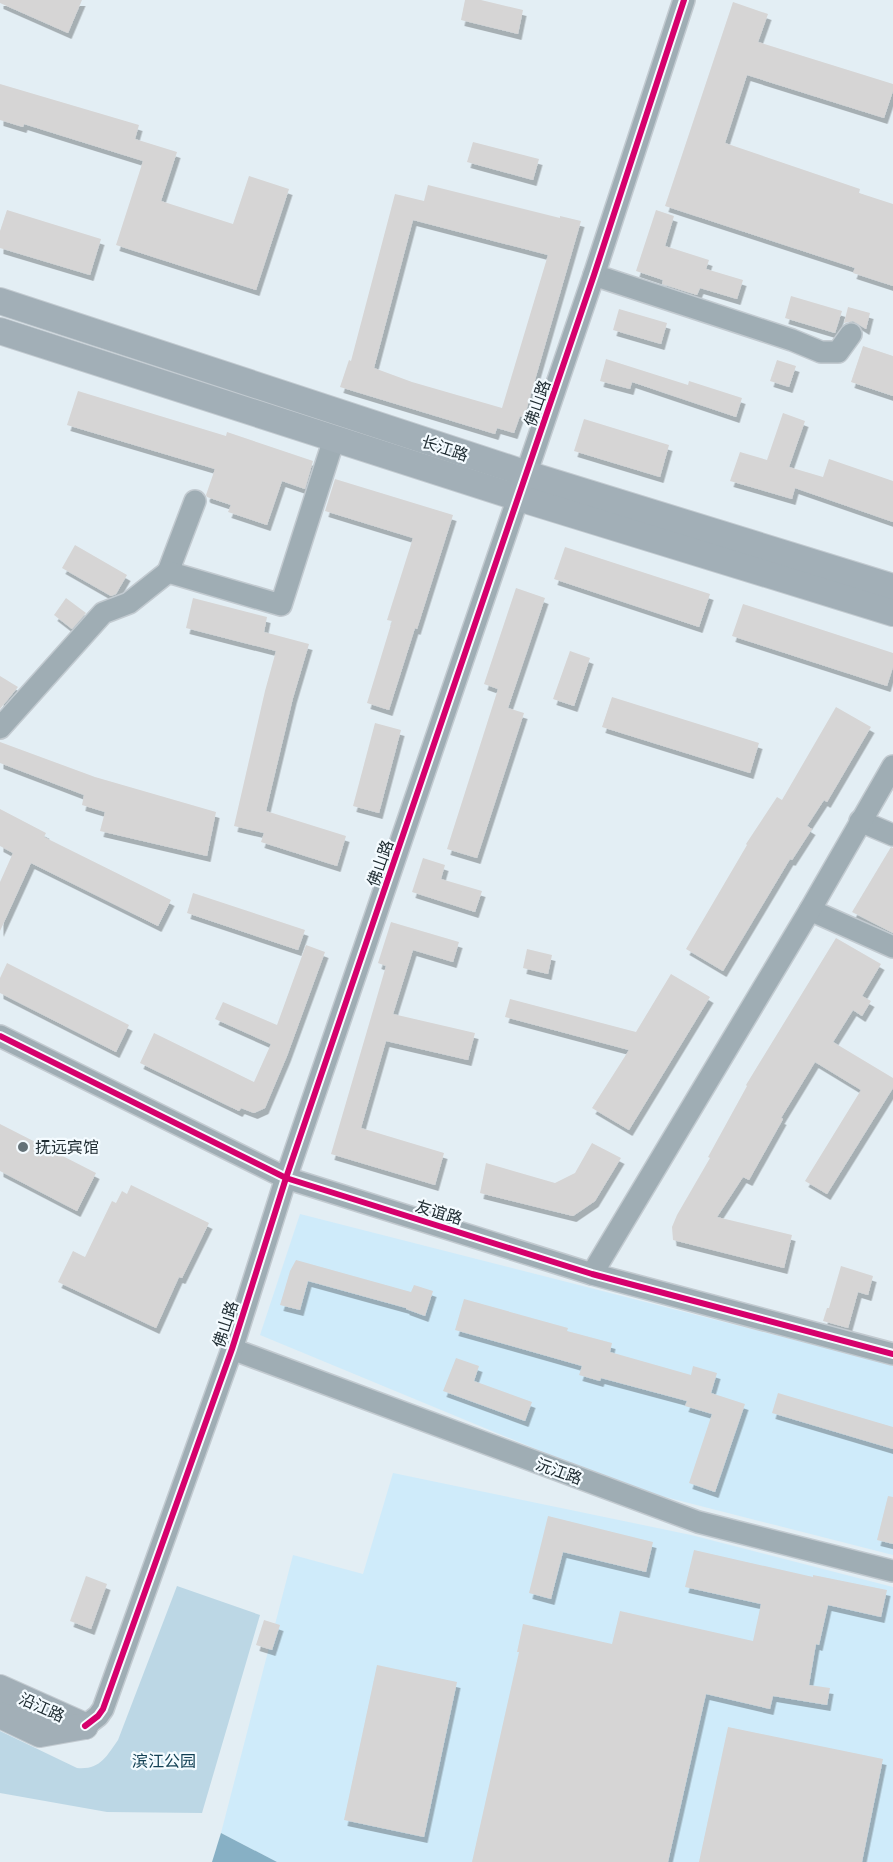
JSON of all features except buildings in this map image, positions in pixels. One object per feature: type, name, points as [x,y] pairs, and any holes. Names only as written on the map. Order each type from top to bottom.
[{"type":"main road","name":"长江路","points":[[0,301],[527,474],[893,586]]},
{"type":"main road","name":"长江路","points":[[0,331],[519,498],[893,613]]},
{"type":"main road","name":"沿江路","points":[[0,1688],[85,1726]]},
{"type":"main road","points":[[0,1715],[40,1734],[85,1726]]},
{"type":"street","name":"佛山路","points":[[85,1726],[92,1722],[103,1709],[232,1349],[286,1178],[519,498],[684,0]]},
{"type":"street","points":[[594,275],[792,340],[821,352],[838,352],[850,334]]},
{"type":"street","points":[[168,572],[281,605],[334,439]]},
{"type":"street","points":[[0,728],[103,614],[129,603],[168,572],[195,501]]},
{"type":"street","points":[[592,1274],[810,910],[893,766]]},
{"type":"street","points":[[860,821],[893,835]]},
{"type":"street","points":[[810,910],[893,947]]},
{"type":"street","name":"友谊路","points":[[0,1036],[286,1178],[592,1274],[893,1354]]},
{"type":"street","name":"沅江路","points":[[232,1349],[699,1522],[893,1571]]},
{"type":"shaded area","points":[[300,1214],[893,1365],[893,1555],[630,1488],[260,1335]]},
{"type":"shaded area","points":[[393,1473],[691,1535],[893,1587],[893,1862],[277,1862],[221,1833],[293,1555],[363,1574]]},
{"type":"shaded area","points":[[221,1833],[277,1862],[212,1862]]},
{"type":"green space","name":"滨江公园","points":[[177,1586],[260,1615],[202,1813],[107,1812],[0,1793],[0,1731],[77,1768],[97,1765],[106,1757],[118,1740]]},
{"type":"cycle path","points":[[85,1726],[103,1709],[232,1349],[286,1178],[594,275],[684,0]]},
{"type":"cycle path","points":[[0,1036],[286,1178],[592,1274],[893,1354]]},
{"type":"place","name":"抚远宾馆","points":[[23,1147]]}]
